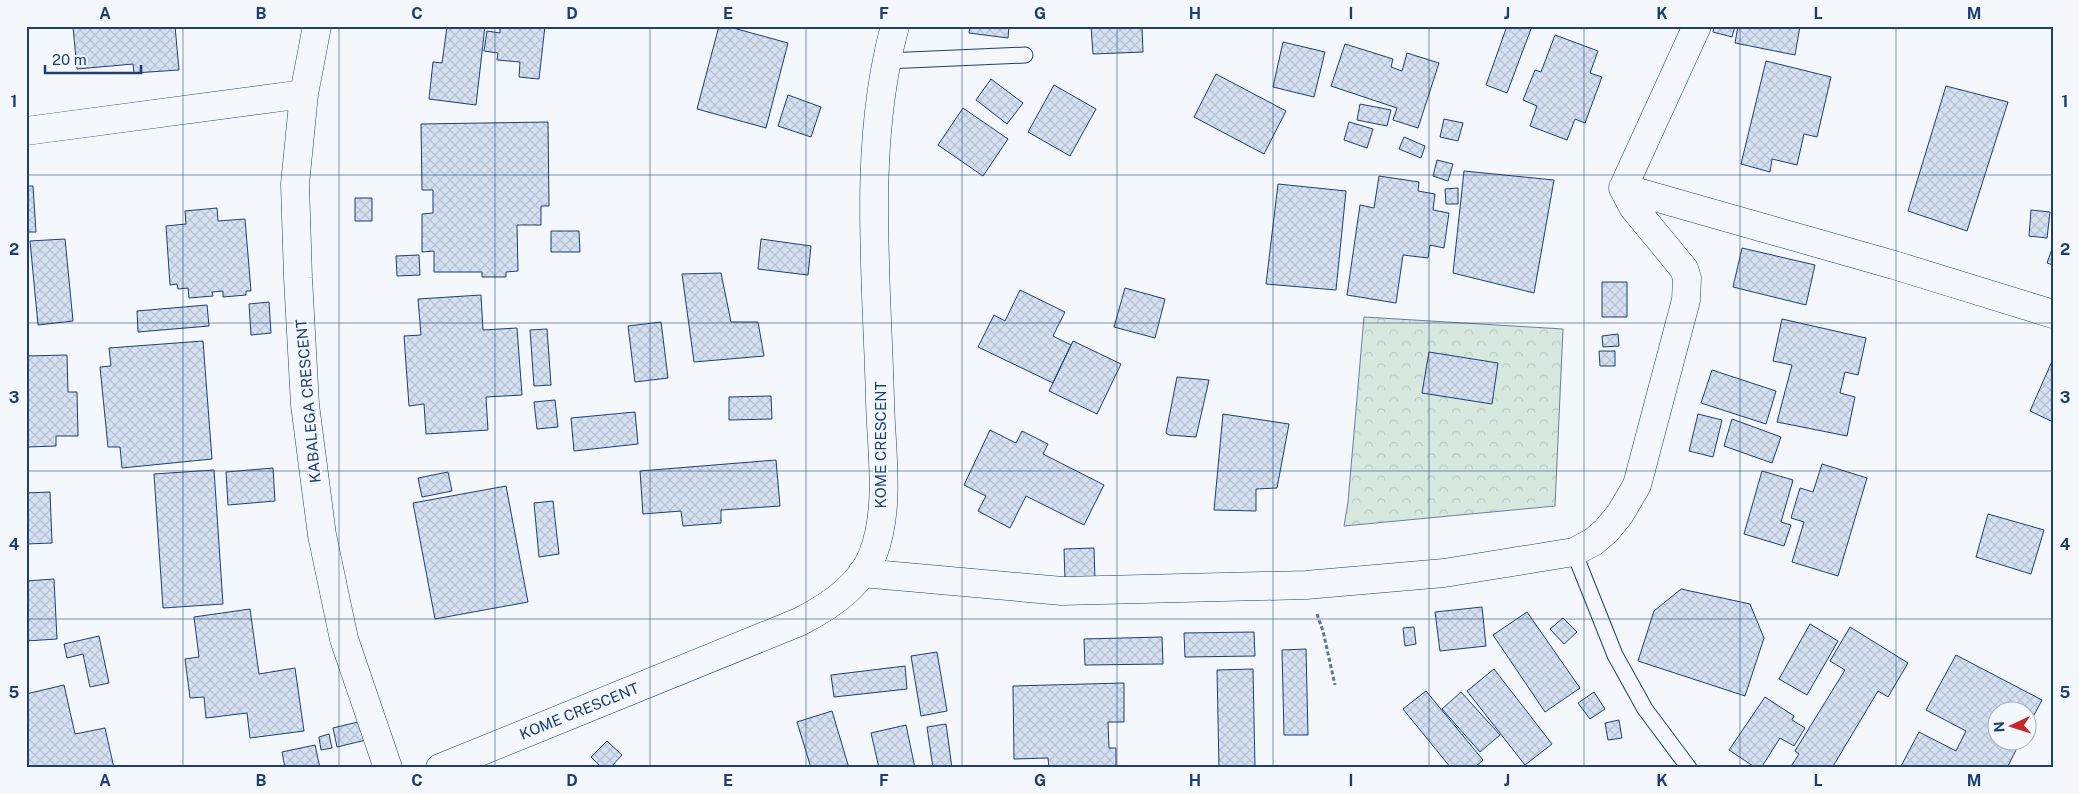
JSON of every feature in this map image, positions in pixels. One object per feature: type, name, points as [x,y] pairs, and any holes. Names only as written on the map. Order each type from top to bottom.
[{"type":"street","name":"KABALEGA CRESCENT","points":[[317,26],[304,94],[295,184],[306,414],[322,535],[344,639],[388,768]]},
{"type":"street","name":"KOME CRESCENT","points":[[440,768],[799,622],[827,608],[862,573],[873,555],[882,501],[875,212],[877,147],[886,61],[895,26]]},
{"type":"street","points":[[1623,188],[1697,26]]},
{"type":"street","points":[[26,131],[304,94]]},
{"type":"street","points":[[1623,188],[1894,264],[2053,314]]},
{"type":"street","points":[[862,573],[1062,591],[1306,585],[1444,572],[1574,552],[1593,542],[1606,531],[1620,514],[1637,485],[1687,289],[1684,270],[1678,259],[1636,211],[1623,188]]},
{"type":"lane","points":[[886,61],[1025,55]]},
{"type":"lane","points":[[1574,552],[1615,655],[1645,709],[1689,768]]},
{"type":"path","points":[[1306,585],[1323,631],[1335,685]]},
{"type":"green space","points":[[1364,317],[1563,329],[1555,506],[1344,526],[1348,502]]},
{"type":"building","points":[[175,26],[179,70],[134,73],[133,64],[77,69],[73,27]]},
{"type":"building","points":[[434,26],[485,26],[476,105],[429,99],[433,62],[442,63],[447,27]]},
{"type":"building","points":[[500,26],[545,26],[539,79],[519,77],[520,62],[497,60],[498,53],[484,51],[487,31],[500,33]]},
{"type":"building","points":[[719,26],[726,26],[788,43],[766,128],[697,109]]},
{"type":"building","points":[[970,26],[1009,26],[1008,38],[969,33]]},
{"type":"building","points":[[1091,26],[1142,26],[1143,52],[1093,54]]},
{"type":"building","points":[[1507,26],[1524,26],[1531,29],[1507,93],[1486,85]]},
{"type":"building","points":[[1714,26],[1735,26],[1732,37],[1713,32]]},
{"type":"building","points":[[1738,26],[1800,26],[1795,55],[1735,43]]},
{"type":"building","points":[[1555,35],[1598,51],[1590,73],[1602,77],[1585,123],[1575,119],[1567,140],[1530,126],[1537,106],[1523,100],[1535,70],[1541,72]]},
{"type":"building","points":[[1283,42],[1325,52],[1314,97],[1273,87]]},
{"type":"building","points":[[1345,44],[1393,59],[1391,67],[1402,71],[1407,53],[1439,63],[1418,128],[1393,120],[1397,108],[1331,86]]},
{"type":"building","points":[[1766,61],[1831,77],[1817,137],[1804,134],[1797,165],[1772,159],[1770,172],[1741,164]]},
{"type":"building","points":[[1216,74],[1286,111],[1264,154],[1194,117]]},
{"type":"building","points":[[991,79],[1023,103],[1007,124],[976,100]]},
{"type":"building","points":[[1054,85],[1096,109],[1070,156],[1028,132]]},
{"type":"building","points":[[1946,86],[2008,102],[1967,231],[1908,211]]},
{"type":"building","points":[[788,95],[821,107],[811,137],[778,126]]},
{"type":"building","points":[[1360,104],[1391,110],[1387,126],[1357,120]]},
{"type":"building","points":[[963,108],[1008,139],[983,176],[938,145]]},
{"type":"building","points":[[1444,119],[1463,123],[1458,141],[1440,137]]},
{"type":"building","points":[[548,122],[549,206],[541,206],[541,225],[517,225],[518,271],[506,272],[506,277],[482,277],[482,272],[434,272],[434,251],[422,252],[422,214],[433,213],[433,190],[422,190],[421,124]]},
{"type":"building","points":[[1349,122],[1373,129],[1367,148],[1344,140]]},
{"type":"building","points":[[1404,137],[1425,146],[1421,158],[1399,149]]},
{"type":"building","points":[[1437,160],[1453,164],[1448,181],[1433,176]]},
{"type":"building","points":[[1464,171],[1554,180],[1534,293],[1453,273]]},
{"type":"building","points":[[1379,176],[1419,182],[1418,191],[1435,194],[1433,210],[1449,213],[1444,248],[1430,245],[1428,258],[1403,255],[1396,303],[1347,295],[1360,205],[1374,208]]},
{"type":"building","points":[[1278,184],[1346,191],[1336,290],[1266,284]]},
{"type":"building","points":[[26,186],[33,186],[36,232],[26,232]]},
{"type":"building","points":[[1458,188],[1458,204],[1446,204],[1445,189]]},
{"type":"building","points":[[355,198],[372,198],[372,221],[355,221]]},
{"type":"building","points":[[217,208],[218,221],[245,219],[251,291],[246,291],[246,295],[223,297],[223,291],[212,292],[213,296],[189,298],[188,288],[178,289],[177,284],[170,285],[166,226],[186,224],[185,211]]},
{"type":"building","points":[[2031,210],[2050,212],[2047,238],[2029,236]]},
{"type":"building","points":[[551,231],[579,231],[580,252],[551,252]]},
{"type":"building","points":[[65,239],[73,321],[38,325],[30,241]]},
{"type":"building","points":[[761,239],[811,246],[808,275],[758,269]]},
{"type":"building","points":[[2053,246],[2053,265],[2047,263]]},
{"type":"building","points":[[1742,248],[1815,265],[1806,305],[1733,287]]},
{"type":"building","points":[[419,255],[420,275],[397,276],[396,256]]},
{"type":"building","points":[[721,273],[731,322],[758,322],[764,356],[694,362],[682,274]]},
{"type":"building","points":[[1602,282],[1627,282],[1627,317],[1602,317]]},
{"type":"building","points":[[1125,288],[1165,299],[1155,338],[1114,327]]},
{"type":"building","points":[[1020,290],[1065,312],[1053,336],[1071,345],[1053,383],[978,347],[994,315],[1005,321]]},
{"type":"building","points":[[481,295],[483,330],[517,328],[522,395],[486,397],[488,430],[426,434],[424,404],[409,406],[404,336],[421,335],[418,299]]},
{"type":"building","points":[[269,302],[271,333],[251,335],[249,304]]},
{"type":"building","points":[[207,305],[209,326],[138,332],[137,311]]},
{"type":"building","points":[[1782,319],[1866,338],[1858,375],[1845,372],[1840,393],[1855,397],[1847,436],[1777,422],[1792,365],[1773,361]]},
{"type":"building","points":[[661,322],[668,378],[635,382],[628,326]]},
{"type":"building","points":[[547,329],[551,385],[534,386],[530,330]]},
{"type":"building","points":[[1618,334],[1619,346],[1603,347],[1602,336]]},
{"type":"building","points":[[203,341],[212,459],[122,468],[120,447],[108,447],[100,367],[111,366],[109,348]]},
{"type":"building","points":[[1073,341],[1121,364],[1097,414],[1049,391]]},
{"type":"building","points":[[1599,351],[1615,351],[1615,366],[1600,366]]},
{"type":"building","points":[[1429,352],[1498,363],[1492,404],[1422,393]]},
{"type":"building","points":[[67,355],[68,392],[77,392],[78,436],[56,436],[56,446],[28,447],[26,458],[26,356]]},
{"type":"building","points":[[2053,359],[2053,422],[2030,411]]},
{"type":"building","points":[[1712,370],[1776,391],[1766,424],[1701,403]]},
{"type":"building","points":[[1177,377],[1209,380],[1196,437],[1169,435],[1166,433]]},
{"type":"building","points":[[771,396],[772,419],[729,420],[729,397]]},
{"type":"building","points":[[555,400],[558,427],[537,429],[534,402]]},
{"type":"building","points":[[635,412],[638,444],[574,451],[571,418]]},
{"type":"building","points":[[1223,414],[1289,424],[1277,488],[1256,489],[1256,511],[1214,510]]},
{"type":"building","points":[[1698,414],[1722,420],[1713,457],[1689,451]]},
{"type":"building","points":[[1732,419],[1781,437],[1772,463],[1724,446]]},
{"type":"building","points":[[990,430],[1016,443],[1022,431],[1048,444],[1043,454],[1104,485],[1084,525],[1026,496],[1010,528],[978,511],[986,496],[964,485]]},
{"type":"building","points":[[776,460],[780,506],[721,510],[721,523],[683,526],[681,511],[643,514],[640,471]]},
{"type":"building","points":[[1822,464],[1867,478],[1838,576],[1792,562],[1804,522],[1791,518],[1800,488],[1813,492]]},
{"type":"building","points":[[273,468],[275,501],[228,505],[226,472]]},
{"type":"building","points":[[214,470],[223,604],[163,608],[154,474]]},
{"type":"building","points":[[1762,471],[1793,480],[1781,522],[1791,525],[1784,546],[1744,534]]},
{"type":"building","points":[[448,472],[452,491],[422,497],[418,478]]},
{"type":"building","points":[[506,486],[528,602],[435,619],[413,503]]},
{"type":"building","points":[[50,492],[52,543],[26,544],[26,493]]},
{"type":"building","points":[[553,501],[559,554],[539,557],[534,503]]},
{"type":"building","points":[[1988,514],[2044,530],[2031,574],[1976,557]]},
{"type":"building","points":[[1094,548],[1095,580],[1065,580],[1064,549]]},
{"type":"building","points":[[54,579],[57,639],[26,641],[26,581]]},
{"type":"building","points":[[1681,589],[1750,604],[1764,638],[1745,696],[1638,661],[1654,611]]},
{"type":"building","points":[[1482,607],[1486,646],[1440,651],[1435,612]]},
{"type":"building","points":[[250,609],[259,674],[295,668],[304,731],[250,738],[247,713],[206,718],[204,697],[190,698],[185,659],[199,657],[194,617]]},
{"type":"building","points":[[1527,612],[1580,688],[1545,712],[1493,635]]},
{"type":"building","points":[[1563,618],[1577,632],[1564,644],[1550,629]]},
{"type":"building","points":[[1810,624],[1838,641],[1807,695],[1779,679]]},
{"type":"building","points":[[1414,627],[1416,644],[1405,646],[1403,628]]},
{"type":"building","points":[[1850,627],[1908,663],[1888,697],[1878,691],[1832,768],[1790,768],[1799,754],[1795,751],[1845,670],[1830,661]]},
{"type":"building","points":[[1254,632],[1255,656],[1185,657],[1184,633]]},
{"type":"building","points":[[99,636],[109,683],[90,687],[83,654],[67,658],[64,644]]},
{"type":"building","points":[[1162,637],[1163,664],[1085,665],[1084,639]]},
{"type":"building","points":[[1306,649],[1308,735],[1284,735],[1282,650]]},
{"type":"building","points":[[937,652],[947,711],[921,716],[911,656]]},
{"type":"building","points":[[1956,655],[2042,700],[2036,711],[2036,702],[1986,702],[1986,752],[2015,752],[2007,768],[1900,768],[1919,732],[1956,751],[1966,731],[1926,710]]},
{"type":"building","points":[[905,666],[907,689],[834,697],[831,675]]},
{"type":"building","points":[[1253,669],[1255,768],[1219,768],[1217,670]]},
{"type":"building","points":[[1494,669],[1552,744],[1525,765],[1467,691]]},
{"type":"building","points":[[1124,683],[1124,722],[1108,722],[1109,748],[1116,748],[1116,768],[1049,768],[1048,758],[1014,759],[1013,686]]},
{"type":"building","points":[[64,685],[75,734],[105,728],[114,768],[26,768],[26,694]]},
{"type":"building","points":[[1426,691],[1483,760],[1474,768],[1451,768],[1403,709]]},
{"type":"building","points":[[1461,692],[1500,735],[1480,752],[1442,709]]},
{"type":"building","points":[[1594,692],[1605,709],[1590,719],[1578,703]]},
{"type":"building","points":[[1765,697],[1794,716],[1792,720],[1805,728],[1794,746],[1780,738],[1761,768],[1756,768],[1729,750]]},
{"type":"building","points":[[832,711],[849,768],[811,768],[797,722]]},
{"type":"building","points":[[1619,720],[1622,738],[1608,740],[1605,723]]},
{"type":"building","points":[[362,721],[366,740],[337,747],[333,728]]},
{"type":"building","points":[[946,724],[952,768],[933,768],[927,727]]},
{"type":"building","points":[[906,725],[915,768],[879,768],[871,733]]},
{"type":"building","points":[[329,734],[332,748],[321,750],[319,737]]},
{"type":"building","points":[[607,741],[622,755],[610,768],[602,768],[591,757]]},
{"type":"building","points":[[315,745],[320,768],[285,768],[282,752]]}]
